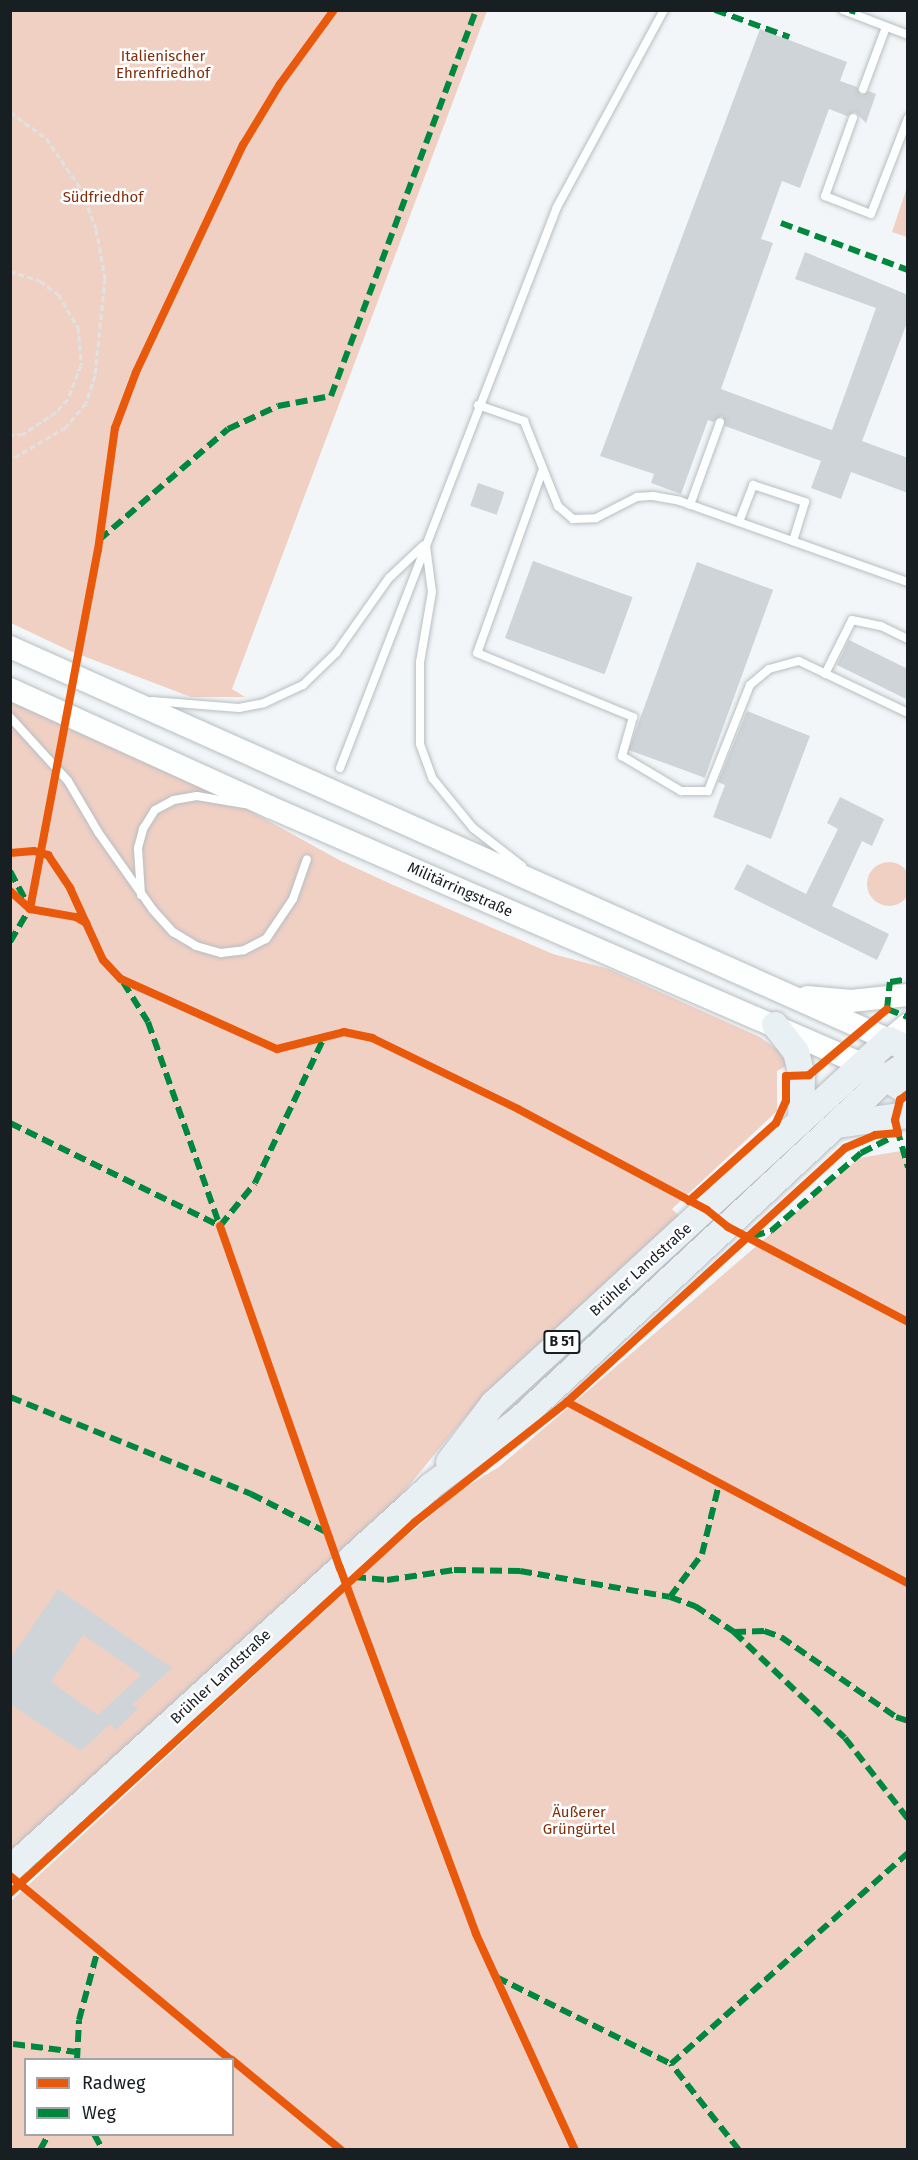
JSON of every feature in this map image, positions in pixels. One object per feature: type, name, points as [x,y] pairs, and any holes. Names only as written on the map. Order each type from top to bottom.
[{"type":"main road","points":[[10,647],[788,996],[901,1038]]},
{"type":"main road","name":"Militärringstraße","points":[[10,689],[270,807],[775,1025],[875,1071],[908,1092]]},
{"type":"main road","points":[[788,996],[851,1001],[908,995]]},
{"type":"main road","points":[[775,1025],[796,1052],[802,1076],[801,1121]]},
{"type":"main road","name":"Brühler Landstraße","points":[[10,1869],[431,1486],[519,1420],[836,1125],[901,1038]]},
{"type":"main road","name":"Brühler Landstraße","points":[[431,1486],[493,1404],[801,1121],[875,1071],[908,1063]]},
{"type":"main road","points":[[836,1125],[908,1115]]},
{"type":"lane","points":[[340,768],[556,207],[664,10]]},
{"type":"lane","points":[[843,10],[908,35]]},
{"type":"lane","points":[[863,90],[886,27]]},
{"type":"lane","points":[[853,118],[825,196],[871,214],[908,118]]},
{"type":"lane","points":[[478,405],[524,421],[558,507],[573,519],[597,519],[638,496],[690,505],[908,582]]},
{"type":"lane","points":[[690,505],[720,422]]},
{"type":"lane","points":[[543,469],[477,653],[633,717],[622,756],[681,791],[708,791],[750,685],[763,674],[799,662],[908,713]]},
{"type":"lane","points":[[739,522],[753,485],[805,502],[793,541]]},
{"type":"lane","points":[[115,696],[228,708],[264,703],[287,693],[318,674],[389,578],[426,543]]},
{"type":"lane","points":[[426,543],[432,592],[420,663],[420,744],[433,779],[473,828],[548,887]]},
{"type":"lane","points":[[825,674],[852,620],[881,626],[908,639]]},
{"type":"lane","points":[[10,717],[68,781],[141,896],[173,932],[196,946],[221,953],[244,950],[267,939],[281,921],[307,859]]},
{"type":"lane","points":[[141,896],[138,848],[143,829],[155,810],[174,800],[197,796],[270,807]]},
{"type":"path","points":[[10,112],[46,138],[82,190],[96,229],[105,278],[95,375],[86,403],[66,427],[10,460]]},
{"type":"path","points":[[10,271],[40,281],[58,294],[78,327],[81,365],[68,399],[56,412],[23,434],[10,435]]},
{"type":"path","points":[[33,897],[98,550]]},
{"type":"path","points":[[567,1402],[908,1583]]},
{"type":"green space","points":[[10,11],[487,11],[232,689],[245,697],[191,697],[70,651],[11,623]]},
{"type":"green space","points":[[907,187],[908,237],[892,232]]},
{"type":"green space","points":[[10,700],[216,792],[341,861],[391,884],[553,954],[609,969],[760,1037],[778,1050],[788,1065],[777,1071],[777,1111],[672,1209],[680,1217],[467,1415],[396,1501],[10,1854]]},
{"type":"green space","points":[[889,862],[898,863],[905,868],[910,875],[910,893],[905,900],[898,905],[889,906],[880,905],[873,900],[868,893],[867,884],[868,875],[873,868],[880,863]]},
{"type":"green space","name":"Äußerer Grüngürtel","points":[[907,1150],[907,2149],[11,2149],[11,1901],[388,1552],[462,1489],[499,1467],[859,1158]]},
{"type":"building","points":[[760,29],[847,62],[840,81],[857,87],[861,95],[869,91],[876,94],[866,123],[855,112],[847,116],[829,109],[800,188],[782,181],[761,239],[773,243],[721,389],[832,430],[876,308],[795,279],[805,252],[908,295],[908,320],[862,441],[908,458],[908,493],[851,472],[841,499],[811,488],[821,461],[725,426],[722,416],[713,422],[708,420],[681,494],[651,483],[654,474],[600,456]]},
{"type":"building","points":[[478,483],[504,492],[497,515],[470,506]]},
{"type":"building","points":[[533,561],[633,597],[605,674],[505,638]]},
{"type":"building","points":[[697,562],[773,590],[705,778],[629,750]]},
{"type":"building","points":[[849,640],[908,669],[908,700],[837,665]]},
{"type":"building","points":[[747,711],[810,736],[771,839],[713,817],[725,785],[718,782]]},
{"type":"building","points":[[840,797],[884,819],[872,846],[862,841],[832,906],[889,934],[877,960],[734,889],[747,864],[806,894],[838,829],[827,823]]},
{"type":"building","points":[[58,1589],[172,1668],[133,1704],[138,1709],[116,1730],[110,1724],[81,1751],[10,1704],[10,1659]],"holes":[[[83,1635],[141,1675],[98,1715],[51,1682]]]},
{"type":"marked path","points":[[99,540],[228,429],[278,406],[331,396],[476,10]]},
{"type":"marked path","points":[[715,10],[789,37]]},
{"type":"marked path","points":[[852,14],[853,10]]},
{"type":"marked path","points":[[781,223],[908,270]]},
{"type":"marked path","points":[[10,871],[26,901]]},
{"type":"marked path","points":[[10,942],[31,906]]},
{"type":"marked path","points":[[887,1009],[890,982],[908,979]]},
{"type":"marked path","points":[[123,982],[148,1022],[222,1232]]},
{"type":"marked path","points":[[887,1009],[908,1017]]},
{"type":"marked path","points":[[220,1226],[255,1183],[324,1038]]},
{"type":"marked path","points":[[10,1123],[220,1226]]},
{"type":"marked path","points":[[897,1129],[908,1167]]},
{"type":"marked path","points":[[753,1236],[771,1231],[861,1153],[890,1138]]},
{"type":"marked path","points":[[10,1397],[251,1494],[328,1533]]},
{"type":"marked path","points":[[670,1597],[702,1554],[719,1484]]},
{"type":"marked path","points":[[354,1577],[387,1580],[454,1570],[520,1571],[670,1597],[695,1606],[734,1632],[845,1738],[908,1819]]},
{"type":"marked path","points":[[734,1632],[764,1631],[781,1637],[896,1717],[908,1721]]},
{"type":"marked path","points":[[739,2150],[671,2064],[908,1853]]},
{"type":"marked path","points":[[77,2058],[79,2020],[98,1949]]},
{"type":"marked path","points":[[496,1977],[671,2064]]},
{"type":"marked path","points":[[13,2044],[77,2052]]},
{"type":"marked path","points":[[40,2150],[48,2136]]},
{"type":"marked path","points":[[95,2136],[103,2150]]},
{"type":"cycle path","points":[[30,909],[98,550],[115,428],[136,372],[243,145],[280,84],[334,10]]},
{"type":"cycle path","points":[[10,853],[34,851],[48,855],[70,888],[103,960],[121,979],[277,1049],[344,1032],[372,1038],[518,1109],[707,1210],[728,1227],[908,1322]]},
{"type":"cycle path","points":[[10,891],[30,909],[76,917],[86,923]]},
{"type":"cycle path","points":[[689,1201],[776,1123],[786,1101],[786,1076],[809,1075],[887,1009]]},
{"type":"cycle path","points":[[10,1893],[415,1522],[567,1402],[845,1148],[875,1135],[898,1133],[895,1120],[900,1100],[908,1094]]},
{"type":"cycle path","points":[[220,1226],[340,1568],[476,1934],[575,2150]]},
{"type":"cycle path","points":[[567,1402],[908,1583]]},
{"type":"cycle path","points":[[10,1876],[229,2058]]},
{"type":"cycle path","points":[[234,2062],[341,2150]]},
{"type":"park label","name":"Italienischer Ehrenfriedhof","points":[[163,64]]},
{"type":"park label","name":"Südfriedhof","points":[[103,198]]}]
